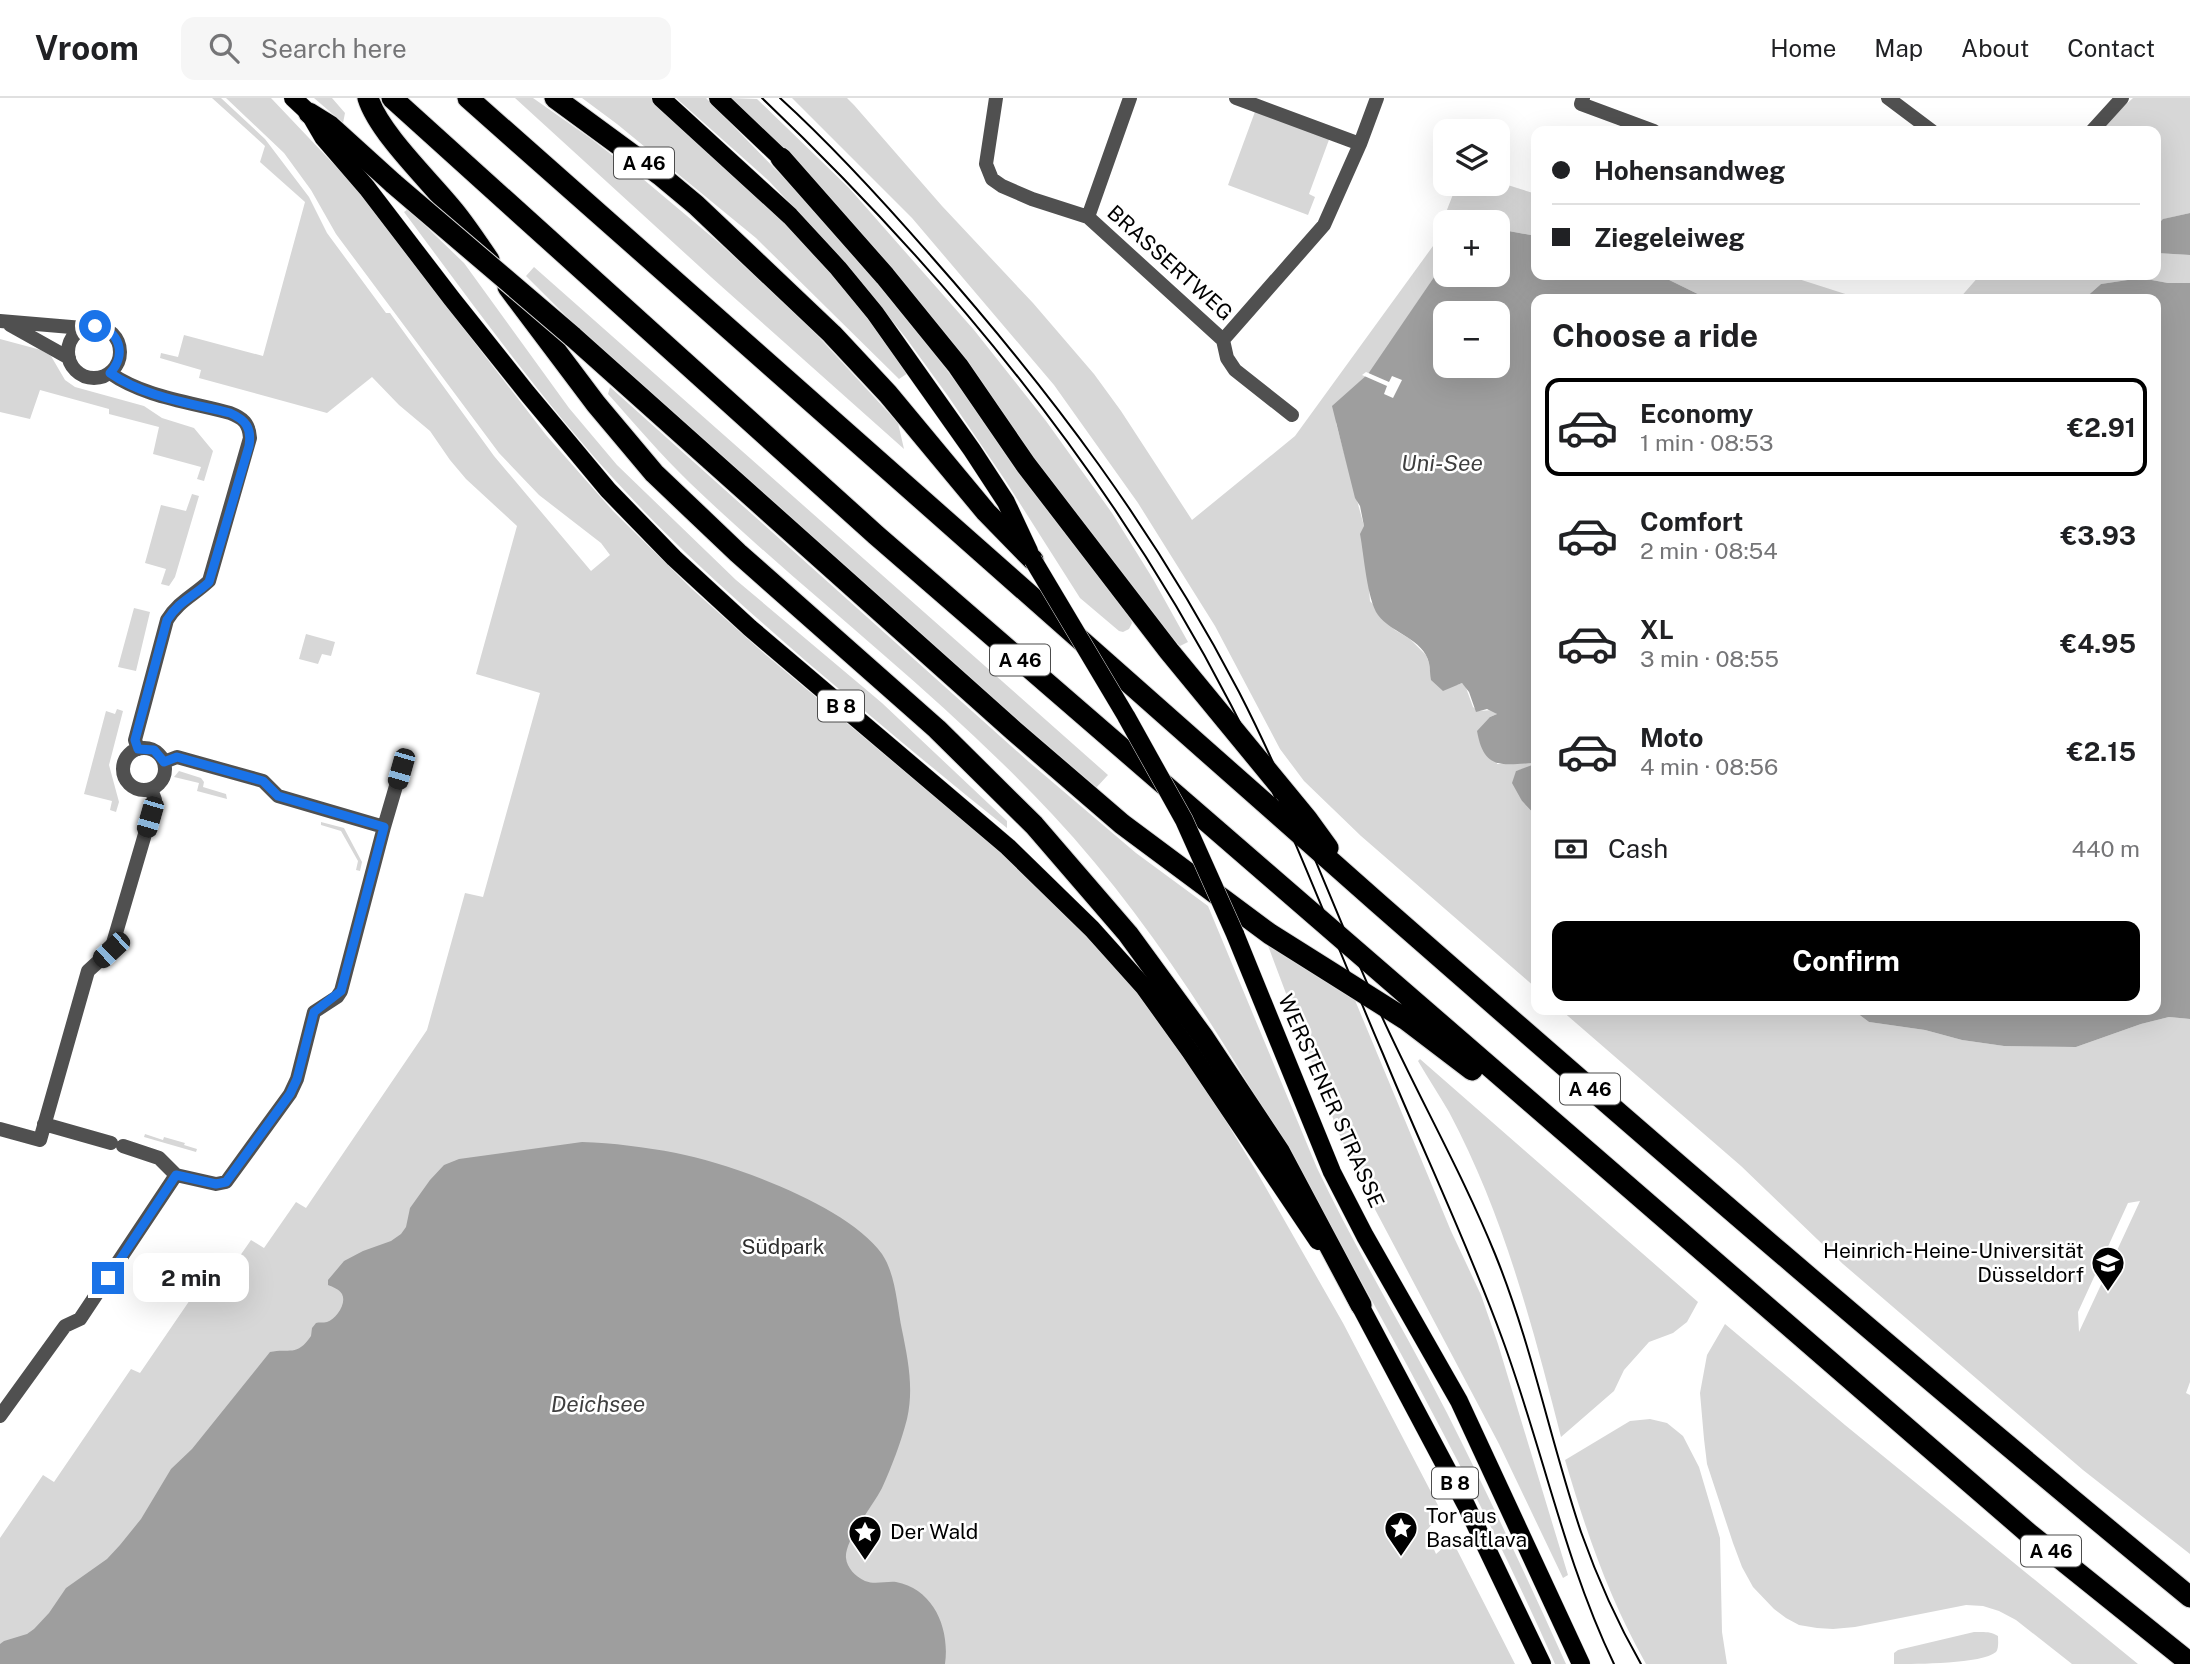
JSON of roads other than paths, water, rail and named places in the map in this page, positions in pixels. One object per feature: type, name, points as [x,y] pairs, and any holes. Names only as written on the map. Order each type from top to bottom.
[{"type":"highway","points":[[368,98],[393,139],[456,213],[596,404],[654,473],[738,553],[937,729],[1034,825],[1128,934],[1204,1038],[1279,1151],[1361,1306]]},
{"type":"highway","name":"A 46","points":[[392,98],[887,544],[1582,1149],[2028,1532],[2190,1663]]},
{"type":"highway","name":"A 46","points":[[468,98],[910,493],[1618,1113],[2190,1597]]},
{"type":"highway","name":"A 46","points":[[555,98],[660,175],[712,220],[832,334],[888,394],[986,512],[1033,560]]},
{"type":"highway","points":[[309,113],[330,126],[572,336],[1014,731],[1122,824],[1269,934],[1405,1020],[1582,1149]]},
{"type":"highway","points":[[781,159],[885,276],[958,366],[1026,465],[1169,651],[1307,819],[1353,881]]},
{"type":"main road","name":"B 8","points":[[293,98],[309,113],[323,137],[367,188],[518,383],[608,489],[674,558],[750,628],[1008,847],[1056,892],[1144,987],[1361,1306],[1466,1505],[1542,1664]]},
{"type":"main road","name":"B 8","points":[[661,98],[780,207],[838,268],[875,313],[1006,502],[1033,560]]},
{"type":"main road","points":[[718,98],[781,159]]},
{"type":"main road","name":"WERSTENER STRASSE","points":[[1033,560],[1184,820],[1235,934],[1332,1172],[1365,1236],[1459,1401],[1581,1664]]},
{"type":"street","name":"BRASSERTWEG","points":[[996,98],[986,164],[992,179],[1032,200],[1088,217],[1223,341],[1227,358],[1235,370],[1292,415]]},
{"type":"street","name":"BRASSERTWEG","points":[[1088,217],[1130,98]]},
{"type":"street","points":[[1236,98],[1360,144]]},
{"type":"street","name":"BRASSERTWEG","points":[[1223,341],[1324,225],[1377,98]]},
{"type":"street","points":[[1583,98],[1581,104],[1640,126]]},
{"type":"street","points":[[1888,98],[1925,126]]},
{"type":"street","points":[[2097,126],[2122,98]]},
{"type":"street","points":[[3,322],[83,328],[95,326],[109,330],[118,341],[120,355],[110,373],[98,377],[86,376],[75,369],[69,358],[69,344],[72,337],[83,328]]},
{"type":"street","points":[[3,322],[69,358]]},
{"type":"street","points":[[110,373],[122,382],[142,390],[239,417],[249,427],[250,438],[209,582],[176,606],[167,620],[135,740],[138,749]]},
{"type":"street","points":[[138,749],[154,750],[164,762],[163,779],[151,789],[135,788],[125,776],[126,760],[138,749]]},
{"type":"street","points":[[164,762],[177,757],[263,781],[278,796],[384,827]]},
{"type":"street","points":[[44,1124],[159,1157],[176,1175],[216,1184],[226,1182],[290,1094],[297,1079],[314,1012],[341,991],[401,769]]},
{"type":"street","points":[[0,1129],[40,1140],[88,971],[111,950],[155,800],[151,789]]},
{"type":"street","points":[[0,1416],[65,1326],[80,1319],[176,1175]]},
{"type":"water","points":[[2190,213],[2190,255],[2161,253],[2163,219]]},
{"type":"water","name":"Uni-See","points":[[1510,231],[1531,235],[1531,280],[1669,280],[1698,294],[1531,294],[1531,763],[1503,764],[1489,759],[1480,744],[1477,731],[1490,717],[1497,714],[1487,709],[1476,712],[1469,692],[1462,683],[1443,691],[1431,680],[1429,663],[1421,648],[1391,627],[1374,608],[1360,534],[1364,526],[1360,506],[1355,498],[1332,406],[1368,374],[1433,279],[1433,287],[1510,287]]},
{"type":"water","points":[[2128,280],[2190,283],[2190,1019],[2169,1017],[2076,1047],[2004,1046],[1869,1022],[1860,1015],[2161,1015],[2161,294],[2090,294],[2101,284]]},
{"type":"water","name":"Uni-See","points":[[1531,765],[1531,811],[1522,801],[1512,783],[1516,771]]},
{"type":"water","name":"Deichsee","points":[[582,1142],[676,1153],[757,1177],[817,1204],[843,1220],[866,1236],[882,1254],[893,1281],[906,1352],[910,1385],[909,1408],[902,1436],[882,1488],[854,1533],[846,1558],[852,1571],[865,1581],[896,1582],[909,1586],[930,1602],[937,1612],[945,1637],[945,1664],[0,1664],[0,1644],[34,1629],[66,1588],[107,1559],[120,1545],[141,1519],[171,1469],[192,1449],[270,1352],[301,1347],[311,1336],[316,1323],[327,1322],[337,1314],[343,1302],[342,1294],[328,1285],[328,1280],[344,1261],[401,1234],[406,1227],[410,1208],[444,1165],[459,1159]]},
{"type":"tram line","points":[[762,98],[897,235],[961,307],[1022,382],[1080,459],[1185,620],[1231,705],[1291,834],[1459,1231],[1516,1379],[1581,1584],[1614,1664]]},
{"type":"tram line","points":[[780,98],[820,136],[913,235],[1059,411],[1172,574],[1239,692],[1276,770],[1378,1008],[1468,1192],[1495,1254],[1520,1323],[1581,1532],[1608,1599],[1641,1664]]},
{"type":"place","name":"Heinrich-Heine-Universität Düsseldorf","points":[[2108,1293]]},
{"type":"place","name":"Tor aus Basaltlava","points":[[1401,1558]]},
{"type":"place","name":"Der Wald","points":[[865,1562]]},
{"type":"park label","name":"Südpark","points":[[783,1247]]}]
